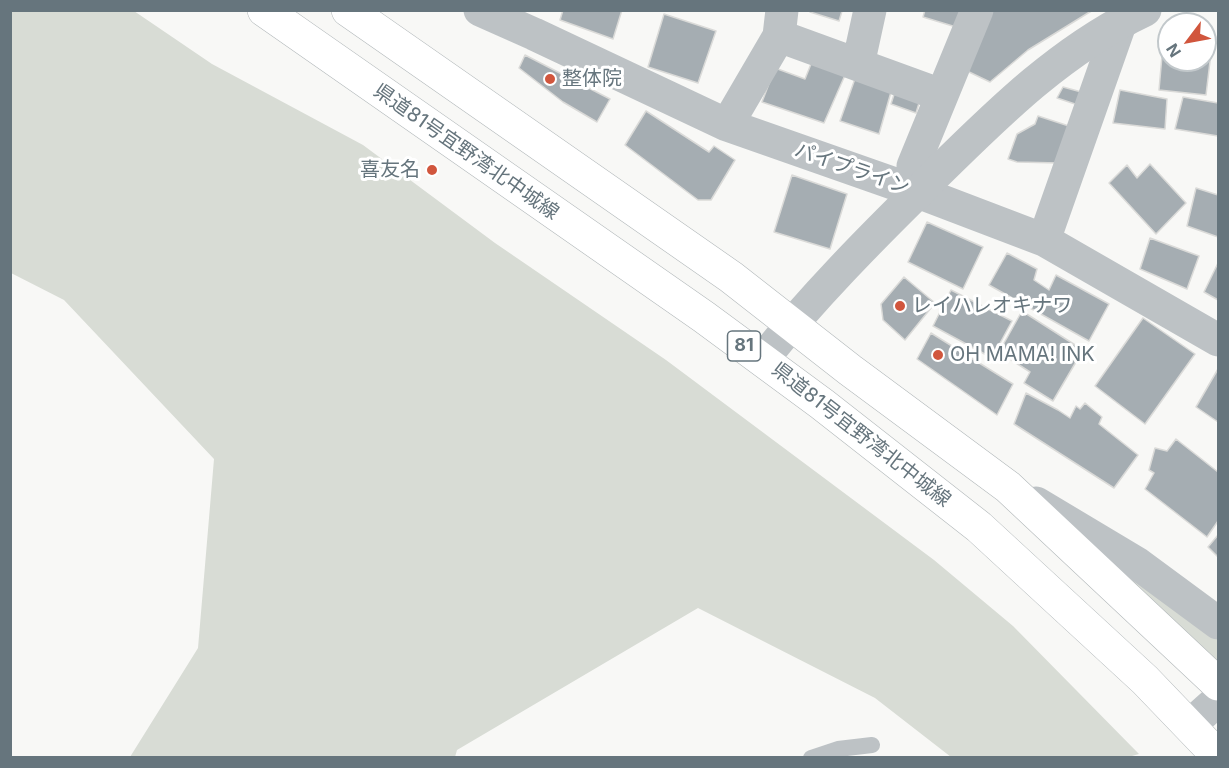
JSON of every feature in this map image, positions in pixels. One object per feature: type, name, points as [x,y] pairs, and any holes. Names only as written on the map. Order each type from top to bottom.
[{"type":"main road","name":"県道81号宜野湾北中城線","points":[[264,10],[763,359],[979,527],[1190,725],[1218,756]]},
{"type":"main road","name":"81","points":[[348,10],[731,277],[850,370],[1008,487],[1218,684]]},
{"type":"street","name":"パイプライン","points":[[480,10],[539,22],[727,125],[918,192],[1044,240],[1218,340]]},
{"type":"street","points":[[858,65],[870,10]]},
{"type":"street","points":[[918,192],[913,166],[977,10]]},
{"type":"street","points":[[763,359],[827,284],[918,192],[1041,75],[1075,49],[1130,14]]},
{"type":"street","points":[[1044,240],[1130,14]]},
{"type":"street","points":[[727,125],[780,23],[858,65],[941,95]]},
{"type":"street","points":[[1008,487],[1138,564],[1218,623]]},
{"type":"street","points":[[1190,725],[1218,700]]},
{"type":"lane","points":[[811,758],[838,749],[872,745]]},
{"type":"shaded area","points":[[10,11],[134,11],[212,64],[363,145],[495,243],[666,360],[934,560],[1013,626],[1139,754],[1125,758],[951,757],[875,698],[698,608],[457,750],[455,757],[130,757],[198,648],[214,459],[64,300],[11,273]]},
{"type":"shaded area","points":[[1134,576],[1218,639],[1218,665],[1129,579]]},
{"type":"building","points":[[563,10],[622,10],[613,39],[560,20]]},
{"type":"building","points":[[810,10],[849,10],[842,11],[839,21],[810,12]]},
{"type":"building","points":[[925,10],[962,10],[956,27],[923,17]]},
{"type":"building","points":[[990,10],[1093,10],[1028,50],[990,82],[967,71]]},
{"type":"building","points":[[664,14],[716,31],[698,83],[648,67]]},
{"type":"building","points":[[815,54],[849,66],[824,123],[762,102],[775,68],[805,79]]},
{"type":"building","points":[[525,55],[610,99],[597,122],[563,102],[519,68]]},
{"type":"building","points":[[1161,72],[1209,72],[1206,95],[1159,90]]},
{"type":"building","points":[[857,73],[893,85],[879,134],[840,121]]},
{"type":"building","points":[[898,82],[922,93],[916,113],[891,104]]},
{"type":"building","points":[[1063,87],[1085,93],[1081,106],[1057,98]]},
{"type":"building","points":[[1120,90],[1167,99],[1165,129],[1113,123]]},
{"type":"building","points":[[1183,97],[1218,103],[1218,136],[1175,129]]},
{"type":"building","points":[[646,111],[709,152],[714,146],[735,160],[711,200],[698,200],[625,145]]},
{"type":"building","points":[[1038,116],[1075,128],[1059,163],[1017,162],[1008,159],[1017,134],[1035,124]]},
{"type":"building","points":[[1150,164],[1186,203],[1156,234],[1109,183],[1127,165],[1137,178]]},
{"type":"building","points":[[792,175],[847,194],[830,249],[774,232]]},
{"type":"building","points":[[1196,188],[1218,195],[1218,237],[1187,226]]},
{"type":"building","points":[[927,222],[983,247],[963,289],[908,262]]},
{"type":"building","points":[[1150,238],[1199,256],[1187,289],[1140,269]]},
{"type":"building","points":[[1007,253],[1037,269],[1034,280],[1049,290],[1056,275],[1109,304],[1089,341],[989,285]]},
{"type":"building","points":[[1218,263],[1218,300],[1204,292]]},
{"type":"building","points":[[904,277],[935,303],[905,340],[883,320],[881,304]]},
{"type":"building","points":[[951,290],[1012,321],[992,358],[933,326]]},
{"type":"building","points":[[1022,311],[1083,350],[1053,401],[1024,383],[1030,372],[999,352]]},
{"type":"building","points":[[1143,318],[1195,354],[1145,424],[1095,386]]},
{"type":"building","points":[[931,333],[1013,384],[997,415],[917,359]]},
{"type":"building","points":[[1218,369],[1218,422],[1196,407]]},
{"type":"building","points":[[1026,393],[1070,418],[1076,406],[1080,409],[1085,403],[1102,417],[1099,424],[1138,455],[1114,488],[1014,424]]},
{"type":"building","points":[[1176,439],[1218,472],[1218,521],[1207,537],[1145,489],[1154,473],[1149,470],[1155,448],[1167,451]]},
{"type":"building","points":[[1218,535],[1218,557],[1208,547]]},
{"type":"place","name":"整体院","points":[[550,79]]},
{"type":"place","name":"喜友名","points":[[432,170]]},
{"type":"place","name":"レイハレオキナワ","points":[[900,306]]},
{"type":"place","name":"OH MAMA! INK","points":[[938,355]]}]
